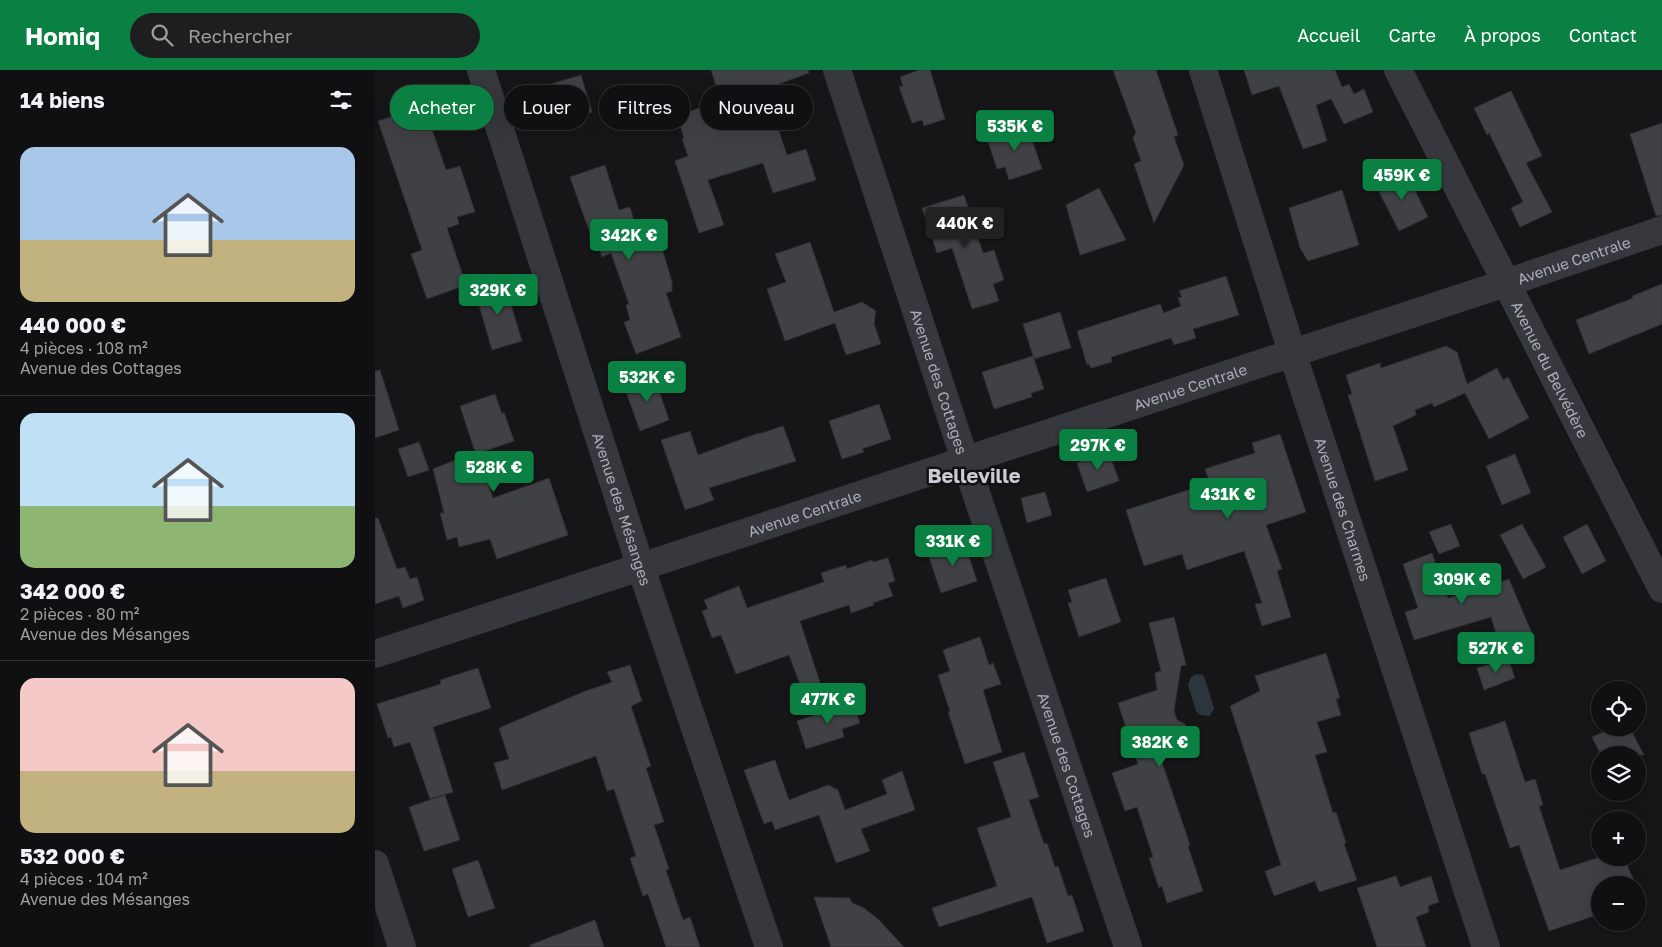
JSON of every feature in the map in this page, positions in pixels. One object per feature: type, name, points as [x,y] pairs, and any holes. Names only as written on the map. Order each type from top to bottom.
[{"type":"street","name":"Avenue des Mésanges","points":[[481,70],[641,568],[769,947]]},
{"type":"street","name":"Avenue des Cottages","points":[[837,70],[965,460],[1129,947]]},
{"type":"street","name":"Avenue des Charmes","points":[[1203,70],[1292,352],[1486,947]]},
{"type":"street","name":"Avenue du Belvédère","points":[[1398,70],[1662,589]]},
{"type":"street","name":"Avenue Centrale","points":[[375,654],[641,568],[1662,230]]},
{"type":"street","points":[[375,864],[402,947]]},
{"type":"shaded area","points":[[1196,674],[1203,675],[1205,679],[1214,708],[1210,716],[1200,715],[1196,711],[1188,685],[1191,677]]},
{"type":"building","points":[[711,70],[808,70],[809,73],[776,85],[716,85]]},
{"type":"building","points":[[919,70],[930,70],[945,119],[924,126],[922,120],[912,123],[899,87],[903,86],[900,77]]},
{"type":"building","points":[[1113,70],[1156,70],[1178,135],[1174,137],[1184,165],[1154,223],[1134,164],[1141,161],[1133,138],[1136,133]]},
{"type":"building","points":[[1244,70],[1335,70],[1342,87],[1349,84],[1354,94],[1364,89],[1373,112],[1344,124],[1331,99],[1316,105],[1327,141],[1303,149],[1279,86],[1252,95]]},
{"type":"building","points":[[581,75],[584,85],[548,85]]},
{"type":"building","points":[[1511,91],[1542,156],[1526,163],[1552,212],[1520,227],[1511,208],[1523,202],[1489,133],[1487,135],[1474,108]]},
{"type":"building","points":[[589,102],[592,112],[589,113]]},
{"type":"building","points":[[700,108],[700,130],[779,130],[787,155],[806,149],[816,180],[773,193],[763,163],[708,180],[724,225],[699,233],[675,161],[688,156],[682,139],[684,138],[681,130],[690,130],[690,111]]},
{"type":"building","points":[[390,117],[390,130],[432,130],[446,170],[460,166],[475,212],[457,217],[459,224],[447,228],[466,285],[427,299],[411,254],[422,250],[378,121]]},
{"type":"building","points":[[1662,123],[1662,215],[1656,216],[1630,134]]},
{"type":"building","points":[[1027,125],[1042,169],[1009,180],[1005,167],[997,169],[987,138]]},
{"type":"building","points":[[605,165],[619,210],[630,207],[641,244],[643,243],[645,250],[661,245],[672,282],[672,291],[666,293],[681,337],[636,354],[624,322],[630,320],[626,305],[629,304],[611,253],[602,257],[597,243],[593,242],[570,177]]},
{"type":"building","points":[[1406,172],[1428,217],[1399,231],[1376,186]]},
{"type":"building","points":[[1099,188],[1126,240],[1080,255],[1066,205]]},
{"type":"building","points":[[1342,190],[1359,245],[1308,261],[1300,248],[1289,208]]},
{"type":"building","points":[[964,195],[983,253],[994,250],[1004,280],[993,284],[999,301],[972,309],[952,248],[937,253],[922,208]]},
{"type":"building","points":[[810,242],[834,312],[862,302],[876,311],[874,324],[881,344],[846,355],[835,323],[785,341],[767,289],[786,282],[775,254]]},
{"type":"building","points":[[1226,276],[1239,315],[1193,329],[1196,338],[1174,345],[1171,338],[1111,357],[1112,362],[1091,368],[1089,364],[1087,365],[1077,331],[1160,304],[1164,313],[1181,306],[1178,298],[1182,297],[1179,291]]},
{"type":"building","points":[[504,282],[522,341],[492,350],[475,291]]},
{"type":"building","points":[[1662,284],[1662,324],[1589,354],[1576,320],[1633,298],[1632,296]]},
{"type":"building","points":[[1060,312],[1071,348],[1034,359],[1023,324]]},
{"type":"building","points":[[1446,346],[1457,352],[1467,384],[1497,368],[1503,380],[1508,377],[1529,418],[1489,439],[1465,393],[1434,407],[1432,403],[1415,410],[1416,415],[1393,426],[1408,470],[1375,481],[1348,395],[1352,394],[1346,375],[1380,363],[1381,368]]},
{"type":"building","points":[[1033,356],[1044,389],[1031,393],[1032,397],[994,409],[982,372]]},
{"type":"building","points":[[380,370],[399,430],[375,438],[375,371]]},
{"type":"building","points":[[654,376],[669,420],[640,431],[624,386]]},
{"type":"building","points":[[495,394],[502,414],[504,412],[514,441],[479,453],[493,498],[549,478],[568,535],[497,559],[490,539],[459,547],[457,537],[447,540],[440,513],[444,513],[433,469],[475,452],[460,406]]},
{"type":"building","points":[[879,404],[891,439],[862,449],[864,452],[842,459],[829,421]]},
{"type":"building","points":[[783,426],[796,461],[709,488],[714,500],[685,510],[661,440],[690,431],[698,455]]},
{"type":"building","points":[[1280,434],[1306,512],[1266,525],[1282,569],[1277,571],[1291,617],[1262,626],[1255,604],[1262,603],[1244,551],[1187,570],[1182,554],[1144,566],[1126,510],[1210,483],[1205,469],[1255,453],[1252,443]]},
{"type":"building","points":[[419,442],[429,470],[408,477],[398,449]]},
{"type":"building","points":[[1108,450],[1119,481],[1087,492],[1077,463]]},
{"type":"building","points":[[1515,454],[1531,493],[1502,505],[1486,466]]},
{"type":"building","points":[[1045,492],[1052,515],[1027,523],[1021,498]]},
{"type":"building","points":[[375,518],[378,518],[397,569],[405,567],[410,579],[417,577],[424,600],[403,608],[399,596],[375,604]]},
{"type":"building","points":[[1451,524],[1460,546],[1439,554],[1429,532]]},
{"type":"building","points":[[1522,524],[1546,567],[1523,579],[1500,535]]},
{"type":"building","points":[[1587,524],[1606,561],[1582,574],[1563,537]]},
{"type":"building","points":[[964,541],[977,581],[941,593],[928,554]]},
{"type":"building","points":[[1432,553],[1448,598],[1509,579],[1533,636],[1500,646],[1491,617],[1414,640],[1405,612],[1418,608],[1403,564]]},
{"type":"building","points":[[888,558],[895,581],[888,583],[893,596],[851,613],[849,605],[800,621],[824,695],[806,701],[789,655],[736,674],[721,635],[712,638],[702,611],[708,609],[704,600],[739,586],[747,608],[824,582],[821,573],[846,565],[847,569],[872,560],[873,562]]},
{"type":"building","points":[[1106,578],[1121,622],[1079,637],[1068,603],[1072,602],[1068,590]]},
{"type":"building","points":[[1174,617],[1186,665],[1181,666],[1174,711],[1177,720],[1185,724],[1192,746],[1160,756],[1190,845],[1188,846],[1203,891],[1167,903],[1162,886],[1159,888],[1149,858],[1153,857],[1137,807],[1125,811],[1112,773],[1138,764],[1118,703],[1157,690],[1155,673],[1161,671],[1149,623]]},
{"type":"building","points":[[980,637],[989,665],[993,663],[1001,684],[983,690],[1002,752],[965,764],[938,675],[950,671],[943,650]]},
{"type":"building","points":[[1326,653],[1340,698],[1336,699],[1341,715],[1317,722],[1327,752],[1315,755],[1333,813],[1336,812],[1346,843],[1344,844],[1357,880],[1319,892],[1315,881],[1274,896],[1265,871],[1281,865],[1230,706],[1260,691],[1255,676]]},
{"type":"building","points":[[1508,658],[1515,678],[1484,690],[1477,668]]},
{"type":"building","points":[[630,665],[642,701],[631,706],[651,766],[646,768],[664,822],[654,825],[669,869],[666,870],[683,920],[690,917],[700,947],[666,947],[648,894],[643,896],[630,858],[636,856],[614,789],[607,791],[596,756],[502,790],[494,763],[509,759],[499,728],[583,692],[612,682],[607,672]]},
{"type":"building","points":[[478,668],[491,708],[433,727],[453,792],[430,799],[410,742],[394,747],[391,737],[388,738],[377,704],[441,684],[440,680]]},
{"type":"building","points":[[853,702],[860,723],[842,729],[844,737],[806,749],[797,721]]},
{"type":"building","points":[[1505,721],[1525,782],[1535,779],[1543,805],[1539,806],[1560,870],[1591,860],[1591,866],[1628,866],[1632,876],[1591,876],[1591,917],[1549,931],[1519,845],[1510,848],[1485,774],[1482,774],[1469,733]]},
{"type":"building","points":[[1634,736],[1639,746],[1596,746],[1592,737]]},
{"type":"building","points":[[1024,752],[1039,797],[1029,800],[1044,844],[1047,843],[1055,867],[1058,866],[1068,896],[1072,895],[1084,931],[1047,943],[1032,897],[939,927],[932,908],[997,886],[977,828],[1011,817],[993,762]]},
{"type":"building","points":[[775,760],[789,800],[828,785],[838,790],[845,810],[887,794],[882,780],[902,771],[915,810],[861,829],[870,851],[836,863],[819,815],[775,830],[772,821],[764,824],[744,770]]},
{"type":"building","points":[[445,795],[460,840],[424,851],[409,807]]},
{"type":"building","points":[[478,860],[495,908],[468,917],[452,869]]},
{"type":"building","points":[[1396,876],[1400,887],[1431,876],[1439,902],[1428,906],[1429,912],[1416,917],[1426,947],[1377,947],[1357,888]]},
{"type":"building","points":[[814,897],[850,898],[852,903],[864,908],[879,920],[904,947],[831,947]]},
{"type":"building","points":[[595,920],[604,947],[530,947],[530,945]]},
{"type":"district","name":"Belleville","points":[[974,475]]}]
